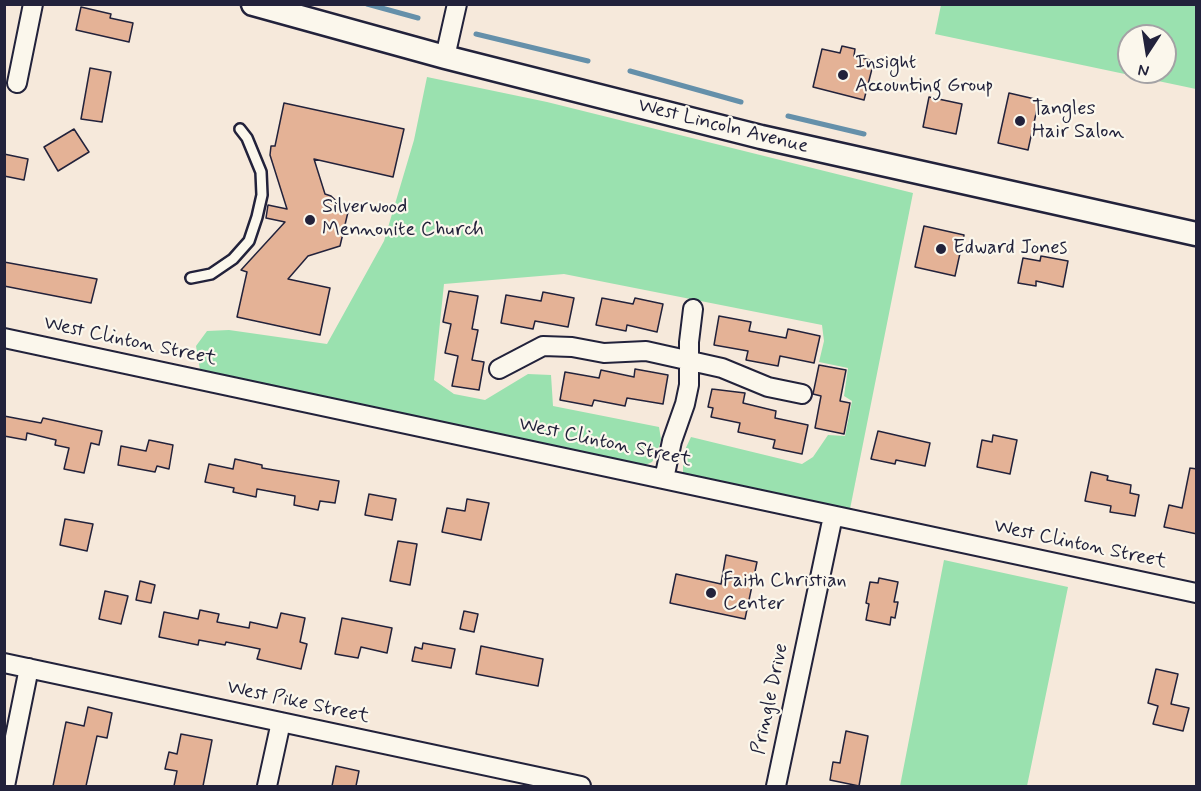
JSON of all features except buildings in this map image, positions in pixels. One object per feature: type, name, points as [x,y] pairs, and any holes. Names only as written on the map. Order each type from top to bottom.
[{"type":"street","points":[[17,83],[33,4]]},
{"type":"street","name":"West Lincoln Avenue","points":[[253,4],[445,57],[761,137],[1197,234]]},
{"type":"street","points":[[445,57],[457,4]]},
{"type":"street","points":[[664,479],[672,441],[689,385],[689,342],[693,309]]},
{"type":"street","name":"West Clinton Street","points":[[4,338],[1197,593]]},
{"type":"street","points":[[499,369],[543,346],[556,345],[604,353],[646,351],[722,368],[768,387],[802,394]]},
{"type":"street","name":"Pringle Drive","points":[[776,786],[833,516]]},
{"type":"street","name":"West Pike Street","points":[[4,663],[280,722],[544,783],[581,786]]},
{"type":"street","points":[[4,786],[29,668]]},
{"type":"street","points":[[267,786],[280,722]]},
{"type":"lane","points":[[191,278],[211,274],[233,260],[249,241],[257,217],[262,195],[261,172],[247,138],[240,129]]},
{"type":"green space","points":[[941,5],[1196,5],[1196,89],[1172,84],[1177,84],[1177,24],[1117,24],[1117,72],[935,34]]},
{"type":"green space","points":[[427,77],[547,102],[913,193],[850,509],[683,474],[683,454],[691,437],[802,464],[813,457],[828,435],[845,436],[852,401],[844,396],[848,368],[819,362],[824,341],[822,325],[564,274],[444,284],[434,380],[454,394],[485,400],[528,374],[551,375],[553,406],[659,427],[661,439],[657,454],[652,462],[643,466],[200,370],[196,346],[207,331],[229,330],[327,344],[384,241],[414,140]]},
{"type":"green space","points":[[944,560],[1068,587],[1027,786],[900,786]]},
{"type":"waterway","points":[[367,4],[418,18]]},
{"type":"waterway","points":[[476,34],[588,61]]},
{"type":"waterway","points":[[630,71],[741,102]]},
{"type":"waterway","points":[[788,116],[864,134]]},
{"type":"place","name":"Insight Accounting Group","points":[[843,75]]},
{"type":"place","name":"Tangles Hair Salon","points":[[1020,121]]},
{"type":"place","name":"Silverwood Mennonite Church","points":[[310,220]]},
{"type":"place","name":"Edward Jones","points":[[941,249]]},
{"type":"place","name":"Faith Christian Center","points":[[711,593]]}]
